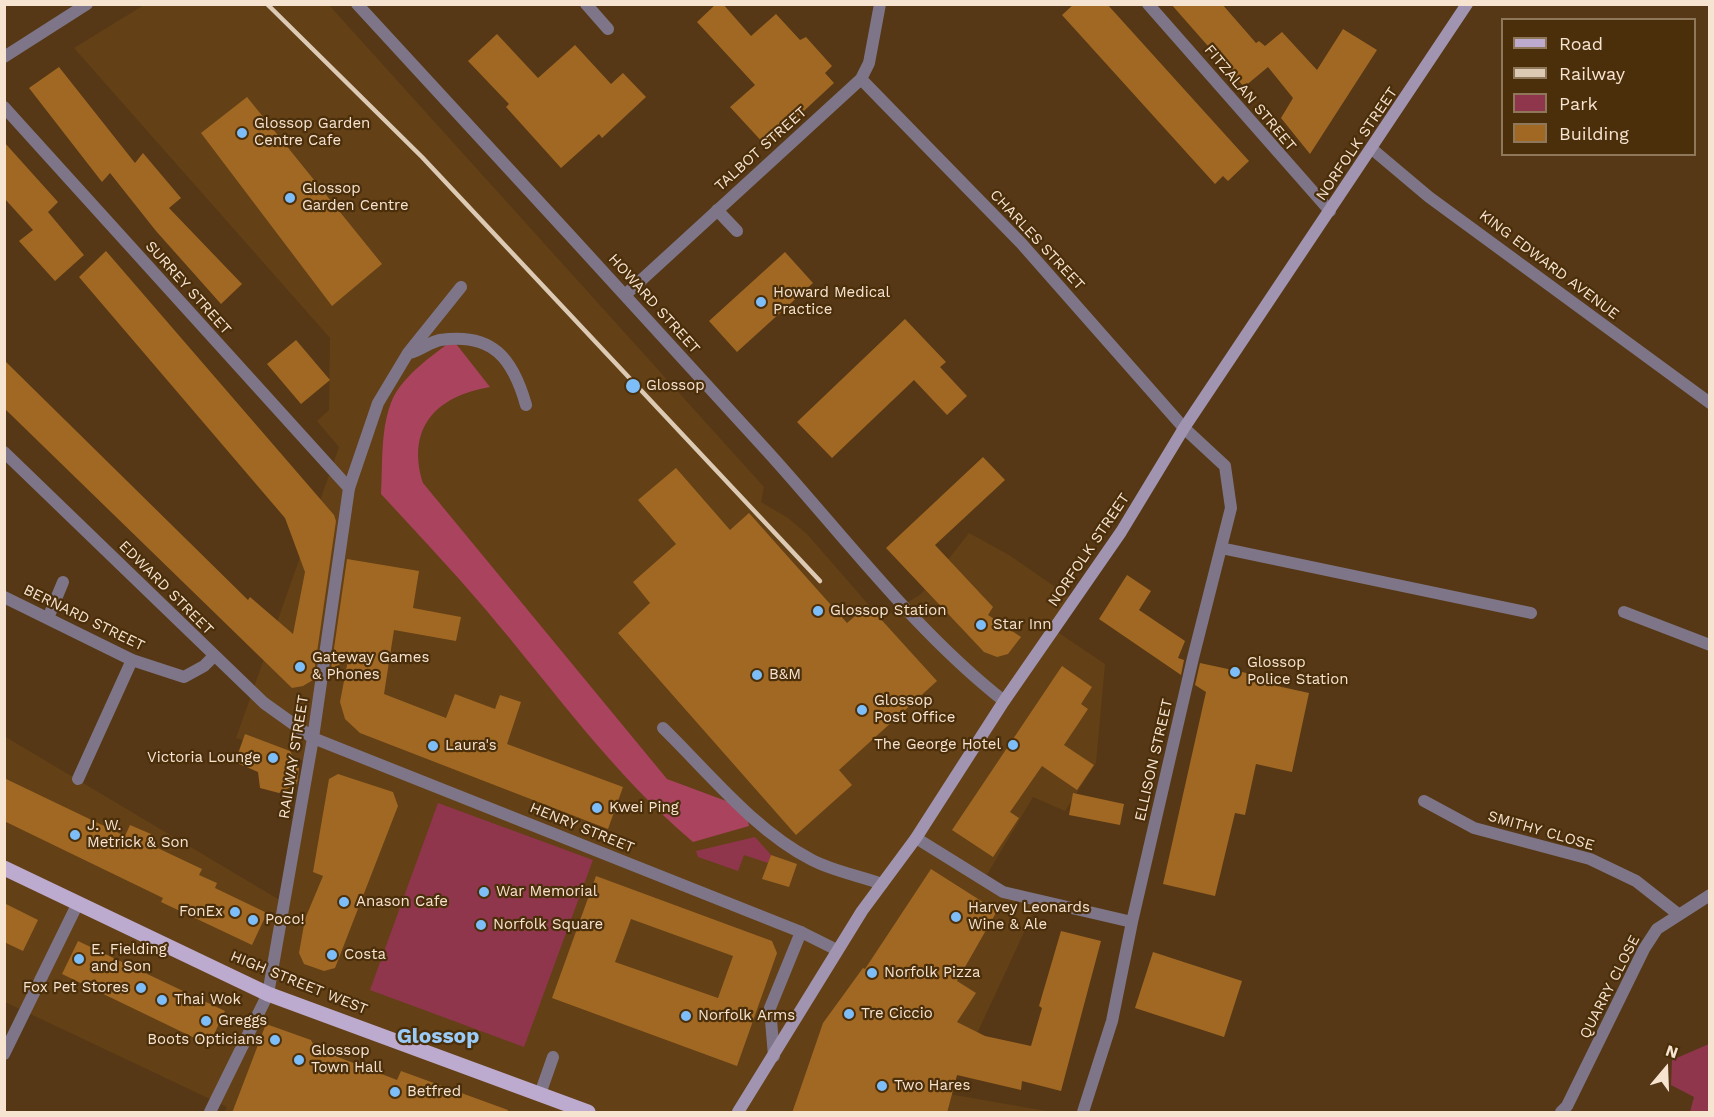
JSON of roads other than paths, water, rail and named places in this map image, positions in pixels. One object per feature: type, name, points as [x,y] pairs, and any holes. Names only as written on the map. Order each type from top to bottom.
[{"type":"main road","name":"NORFOLK STREET","points":[[738,1113],[837,950],[916,838],[1004,701],[1121,532],[1184,428],[1467,4]]},
{"type":"main road","name":"HIGH STREET WEST","points":[[4,868],[267,994],[588,1113]]},
{"type":"street","points":[[4,57],[87,4]]},
{"type":"street","name":"HOWARD STREET","points":[[357,4],[625,295],[897,598],[969,674],[1004,701]]},
{"type":"street","points":[[586,4],[608,28]]},
{"type":"street","name":"TALBOT STREET","points":[[625,295],[861,79],[870,63],[880,4]]},
{"type":"street","name":"FITZALAN STREET","points":[[1148,4],[1330,211]]},
{"type":"street","name":"CHARLES STREET","points":[[861,79],[1021,243],[1184,428]]},
{"type":"street","name":"SURREY STREET","points":[[4,107],[349,488]]},
{"type":"street","name":"KING EDWARD AVENUE","points":[[1372,149],[1429,196],[1710,403]]},
{"type":"street","points":[[717,210],[736,231]]},
{"type":"street","name":"RAILWAY STREET","points":[[210,1113],[267,994],[313,738],[349,488],[378,403],[408,353],[461,286]]},
{"type":"street","points":[[408,353],[439,340],[470,339],[502,353],[517,375],[526,405]]},
{"type":"street","name":"ELLISON STREET","points":[[1083,1113],[1112,1022],[1132,922],[1231,508],[1225,466],[1184,428]]},
{"type":"street","name":"EDWARD STREET","points":[[4,452],[264,703],[313,738]]},
{"type":"street","points":[[1221,548],[1531,613]]},
{"type":"street","points":[[48,618],[63,582]]},
{"type":"street","name":"BERNARD STREET","points":[[4,597],[132,660],[184,677],[204,666],[214,656]]},
{"type":"street","points":[[1624,612],[1710,645]]},
{"type":"street","points":[[78,779],[132,660]]},
{"type":"street","points":[[663,728],[758,820],[813,860],[882,884]]},
{"type":"street","name":"HENRY STREET","points":[[313,738],[801,932],[837,950]]},
{"type":"street","name":"SMITHY CLOSE","points":[[1424,801],[1474,828],[1590,859],[1636,881],[1678,914]]},
{"type":"street","points":[[916,838],[1003,892],[1132,922]]},
{"type":"street","name":"QUARRY CLOSE","points":[[1561,1113],[1568,1106],[1644,949],[1657,929],[1710,895]]},
{"type":"street","points":[[4,1054],[78,903]]},
{"type":"street","points":[[774,1056],[770,1008],[801,932]]},
{"type":"street","points":[[540,1094],[553,1057]]},
{"type":"railway","points":[[267,4],[422,157],[820,581]]},
{"type":"place","name":"Glossop Garden Centre Cafe","points":[[242,133]]},
{"type":"place","name":"Glossop Garden Centre","points":[[290,198]]},
{"type":"place","name":"Howard Medical Practice","points":[[761,302]]},
{"type":"place","name":"Glossop","points":[[633,386]]},
{"type":"place","name":"Glossop Station","points":[[818,611]]},
{"type":"place","name":"Star Inn","points":[[981,625]]},
{"type":"place","name":"Gateway Games & Phones","points":[[300,667]]},
{"type":"place","name":"Glossop Police Station","points":[[1235,672]]},
{"type":"place","name":"B&M","points":[[757,675]]},
{"type":"place","name":"Glossop Post Office","points":[[862,710]]},
{"type":"place","name":"The George Hotel","points":[[1013,745]]},
{"type":"place","name":"Laura's","points":[[433,746]]},
{"type":"place","name":"Victoria Lounge","points":[[273,758]]},
{"type":"place","name":"Kwei Ping","points":[[597,808]]},
{"type":"place","name":"J. W. Metrick & Son","points":[[75,835]]},
{"type":"place","name":"War Memorial","points":[[484,892]]},
{"type":"place","name":"Anason Cafe","points":[[344,902]]},
{"type":"place","name":"FonEx","points":[[235,912]]},
{"type":"place","name":"Harvey Leonards Wine & Ale","points":[[956,917]]},
{"type":"place","name":"Poco!","points":[[253,920]]},
{"type":"place","name":"Norfolk Square","points":[[481,925]]},
{"type":"place","name":"Costa","points":[[332,955]]},
{"type":"place","name":"E. Fielding and Son","points":[[79,959]]},
{"type":"place","name":"Norfolk Pizza","points":[[872,973]]},
{"type":"place","name":"Fox Pet Stores","points":[[141,988]]},
{"type":"place","name":"Thai Wok","points":[[162,1000]]},
{"type":"place","name":"Tre Ciccio","points":[[849,1014]]},
{"type":"place","name":"Norfolk Arms","points":[[686,1016]]},
{"type":"place","name":"Greggs","points":[[206,1021]]},
{"type":"place","name":"Boots Opticians","points":[[275,1040]]},
{"type":"place","name":"Glossop Town Hall","points":[[299,1060]]},
{"type":"place","name":"Two Hares","points":[[882,1086]]},
{"type":"place","name":"Betfred","points":[[395,1092]]},
{"type":"district","name":"Glossop","points":[[438,1037]]}]
